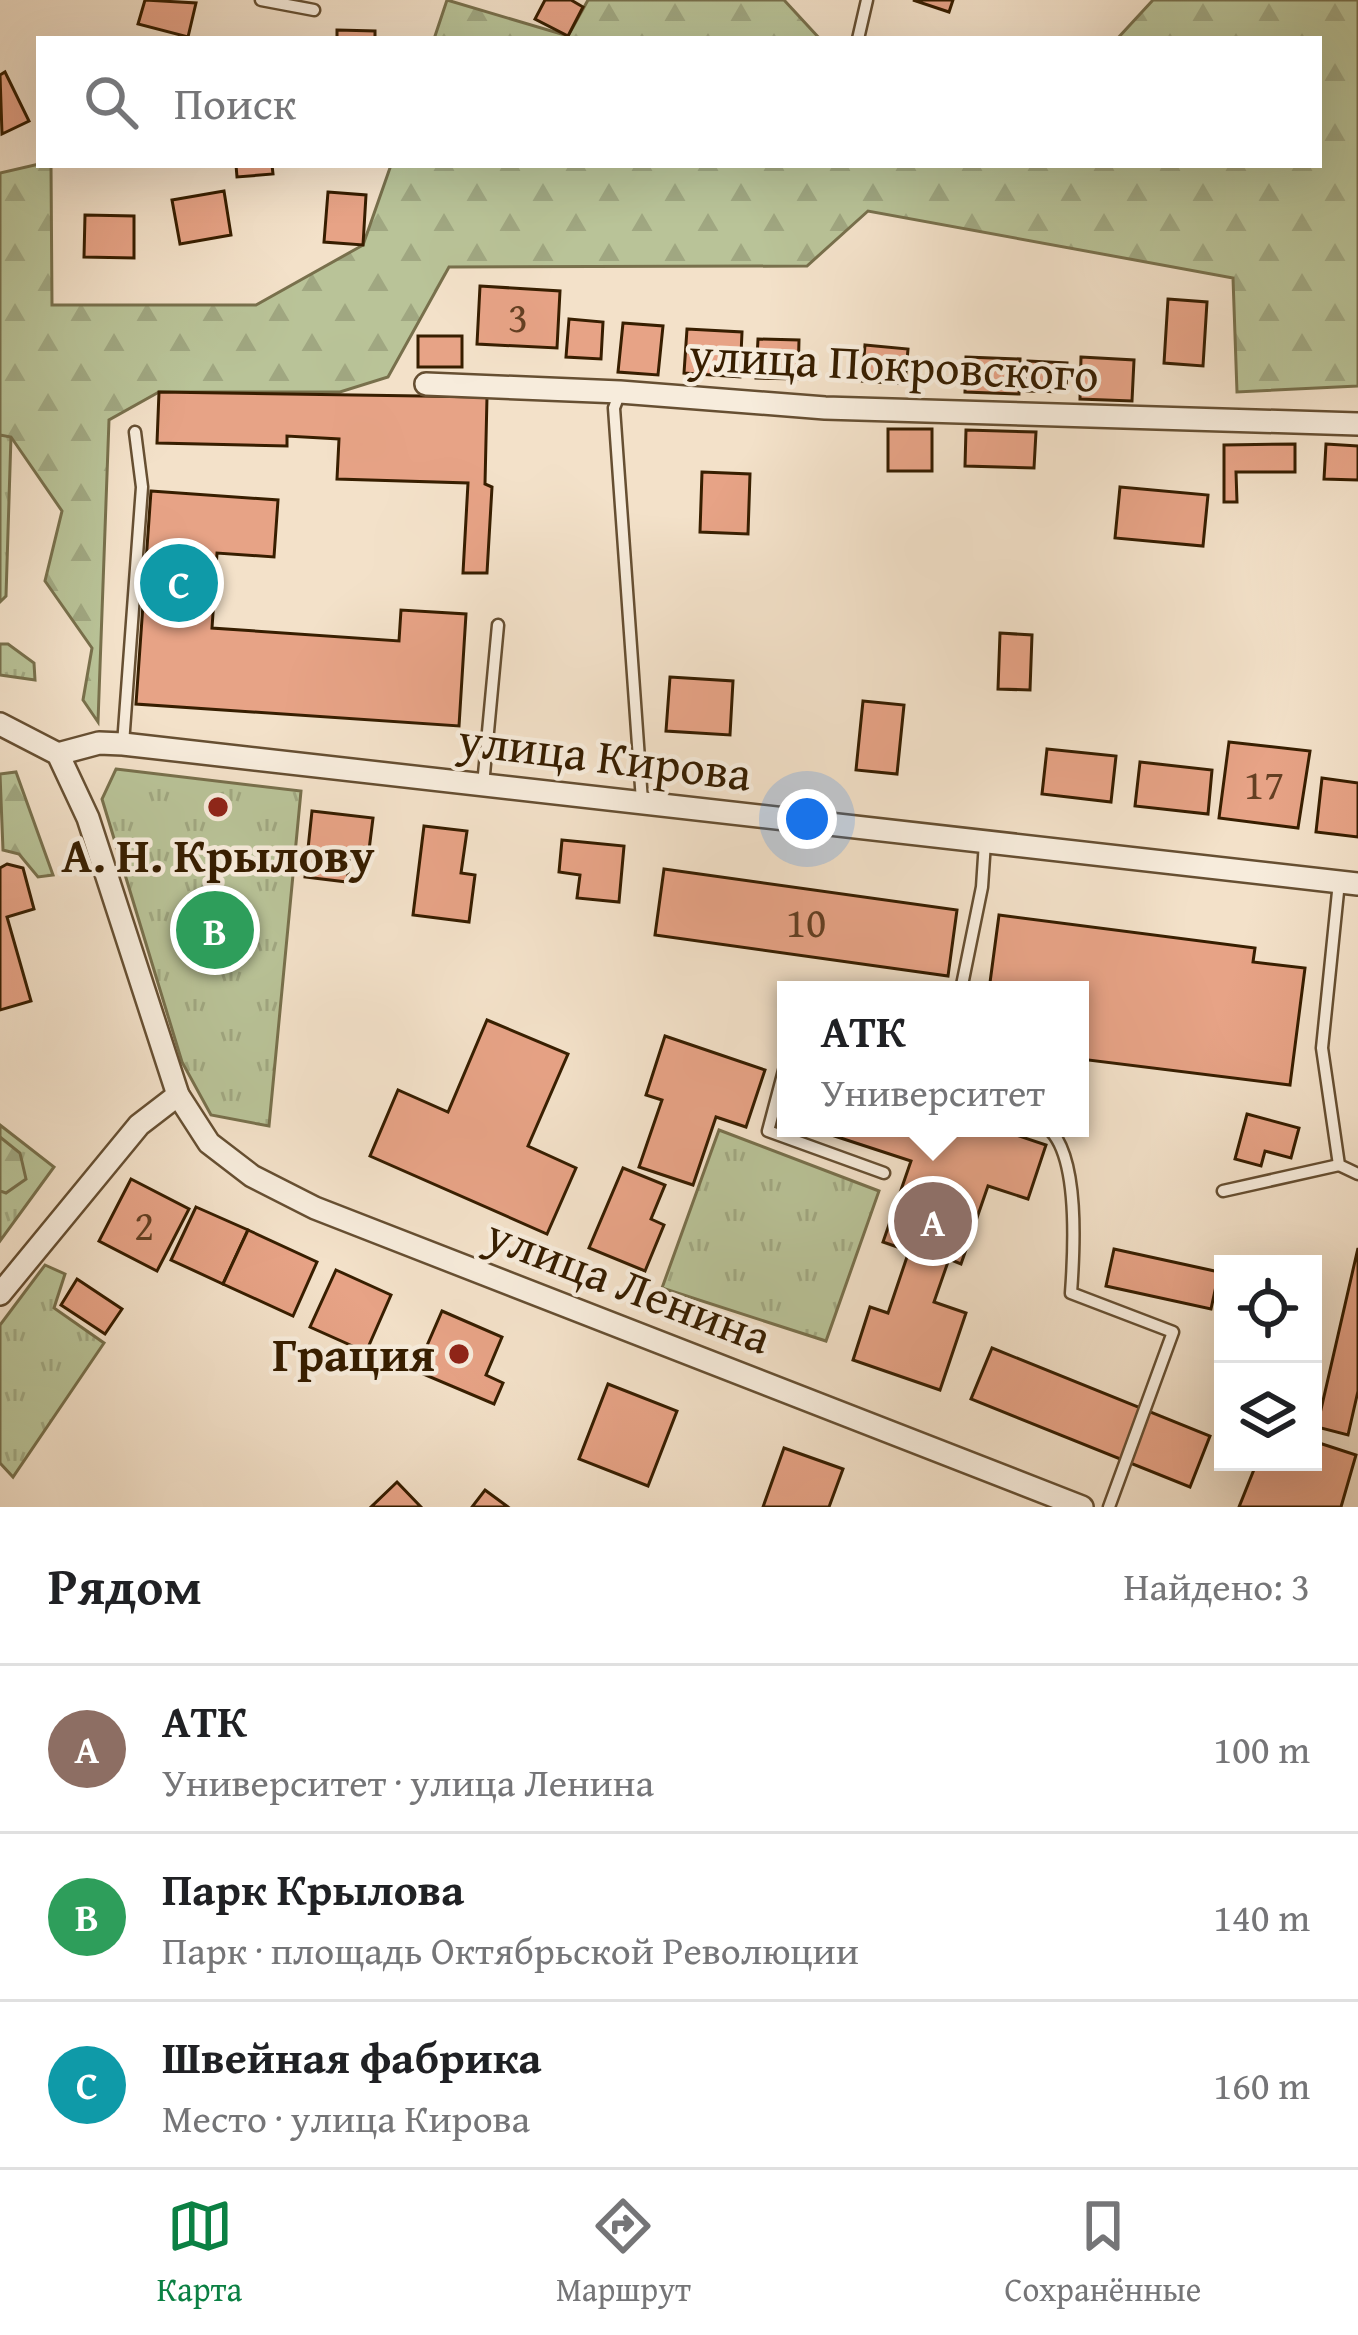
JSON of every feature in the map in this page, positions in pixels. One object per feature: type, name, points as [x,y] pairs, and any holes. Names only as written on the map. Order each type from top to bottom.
[{"type":"street","name":"улица Покровского","points":[[426,385],[620,392],[825,408],[1358,424]]},
{"type":"street","points":[[0,724],[58,754]]},
{"type":"street","name":"улица Кирова","points":[[58,754],[99,743],[123,744],[1348,883]]},
{"type":"street","name":"улица Ленина","points":[[58,754],[88,818],[178,1095],[208,1143],[251,1176],[315,1208],[1082,1507]]},
{"type":"street","points":[[0,1294],[140,1124],[178,1095]]},
{"type":"lane","points":[[261,0],[314,10]]},
{"type":"lane","points":[[859,36],[867,0]]},
{"type":"lane","points":[[620,392],[614,408],[642,805]]},
{"type":"lane","points":[[123,744],[142,488],[134,432]]},
{"type":"lane","points":[[483,784],[498,625]]},
{"type":"lane","points":[[963,981],[982,887],[986,839]]},
{"type":"lane","points":[[1339,1165],[1322,1048],[1348,883]]},
{"type":"lane","points":[[777,1097],[768,1131],[777,1134]]},
{"type":"lane","points":[[785,1137],[884,1173]]},
{"type":"lane","points":[[1059,1137],[1076,1223],[1071,1293],[1173,1332],[1109,1507]]},
{"type":"lane","points":[[1223,1191],[1339,1165],[1358,1174]]},
{"type":"green space","points":[[447,0],[568,36],[435,36]]},
{"type":"green space","points":[[588,0],[784,0],[817,36],[568,36]]},
{"type":"green space","points":[[1153,0],[1358,0],[1358,386],[1237,392],[1233,278],[868,211],[807,266],[449,267],[388,377],[340,392],[159,392],[109,420],[98,722],[83,700],[92,648],[45,581],[62,511],[11,437],[0,435],[0,173],[36,165],[51,168],[52,305],[256,305],[363,245],[390,168],[1322,168],[1322,36],[1120,36]]},
{"type":"green space","points":[[0,435],[11,436],[6,596],[0,602]]},
{"type":"green space","points":[[0,644],[8,644],[34,663],[35,680],[0,675]]},
{"type":"green space","points":[[116,769],[301,791],[269,1126],[211,1115],[182,1062],[102,799]]},
{"type":"green space","points":[[16,772],[53,875],[38,877],[19,854],[3,850],[0,774]]},
{"type":"green space","points":[[0,1125],[54,1167],[0,1241]]},
{"type":"green space","points":[[719,1130],[879,1191],[826,1341],[662,1288]]},
{"type":"green space","points":[[0,1137],[20,1153],[26,1179],[6,1193],[0,1191]]},
{"type":"green space","points":[[45,1265],[65,1274],[54,1308],[104,1343],[13,1477],[0,1463],[0,1325]]},
{"type":"building","points":[[145,0],[196,3],[188,36],[138,24]]},
{"type":"building","points":[[545,0],[571,0],[583,7],[568,36],[535,19]]},
{"type":"building","points":[[913,0],[953,0],[949,12]]},
{"type":"building","points":[[337,30],[375,31],[375,36],[337,36]]},
{"type":"building","points":[[5,72],[29,121],[2,134],[0,75]]},
{"type":"building","points":[[236,168],[272,168],[273,174],[237,177]]},
{"type":"building","points":[[224,191],[231,235],[180,244],[172,200]]},
{"type":"building","points":[[328,192],[366,195],[363,245],[324,242]]},
{"type":"building","points":[[85,215],[134,216],[134,258],[84,257]]},
{"type":"building","points":[[480,286],[560,291],[557,348],[477,344]]},
{"type":"building","points":[[1168,299],[1207,302],[1203,366],[1164,363]]},
{"type":"building","points":[[569,319],[603,322],[601,359],[566,357]]},
{"type":"building","points":[[623,323],[663,326],[658,375],[618,372]]},
{"type":"building","points":[[687,329],[742,332],[740,377],[684,373]]},
{"type":"building","points":[[418,336],[462,336],[462,367],[418,367]]},
{"type":"building","points":[[758,339],[799,340],[798,379],[756,378]]},
{"type":"building","points":[[865,345],[908,349],[905,384],[862,381]]},
{"type":"building","points":[[966,357],[1020,359],[1019,394],[965,392]]},
{"type":"building","points":[[1081,357],[1134,360],[1132,401],[1080,399]]},
{"type":"building","points":[[1028,361],[1067,363],[1066,392],[1027,391]]},
{"type":"building","points":[[159,392],[487,397],[485,484],[492,487],[487,573],[463,573],[468,483],[337,479],[339,439],[287,436],[287,446],[157,443]]},
{"type":"building","points":[[888,429],[932,429],[932,471],[888,471]]},
{"type":"building","points":[[966,430],[1036,432],[1034,468],[965,466]]},
{"type":"building","points":[[1295,444],[1295,472],[1236,472],[1237,502],[1224,502],[1224,445]]},
{"type":"building","points":[[1326,444],[1358,446],[1358,480],[1324,479]]},
{"type":"building","points":[[702,472],[750,474],[748,534],[700,532]]},
{"type":"building","points":[[1120,487],[1208,495],[1203,546],[1115,538]]},
{"type":"building","points":[[151,491],[278,500],[274,557],[217,553],[212,628],[399,641],[401,610],[466,614],[459,726],[136,704]]},
{"type":"building","points":[[1000,633],[1032,635],[1030,690],[998,689]]},
{"type":"building","points":[[670,677],[733,681],[730,735],[666,731]]},
{"type":"building","points":[[863,701],[904,705],[897,774],[856,770]]},
{"type":"building","points":[[1229,742],[1310,751],[1298,828],[1219,818]]},
{"type":"building","points":[[1047,749],[1116,756],[1111,802],[1042,794]]},
{"type":"building","points":[[1140,762],[1212,770],[1208,814],[1135,806]]},
{"type":"building","points":[[1322,778],[1358,783],[1358,837],[1316,832]]},
{"type":"building","points":[[312,811],[373,818],[369,850],[351,848],[347,882],[305,877]]},
{"type":"building","points":[[424,826],[467,831],[461,873],[475,875],[469,922],[413,915]]},
{"type":"building","points":[[562,840],[624,846],[619,902],[577,898],[580,875],[559,872]]},
{"type":"building","points":[[7,864],[23,868],[34,909],[7,917],[31,1001],[0,1010],[0,868]]},
{"type":"building","points":[[664,869],[957,910],[948,976],[655,935]]},
{"type":"building","points":[[999,915],[1255,948],[1253,962],[1305,968],[1290,1085],[1089,1060],[1089,981],[990,981]]},
{"type":"building","points":[[487,1020],[568,1054],[528,1146],[576,1168],[547,1234],[370,1156],[398,1090],[448,1112]]},
{"type":"building","points":[[665,1036],[765,1070],[746,1127],[716,1117],[693,1185],[639,1167],[662,1100],[646,1095]]},
{"type":"building","points":[[1247,1114],[1299,1128],[1291,1158],[1265,1151],[1261,1166],[1235,1159]]},
{"type":"building","points":[[838,1137],[1022,1137],[1046,1145],[1028,1199],[988,1186],[961,1264],[949,1259],[934,1302],[966,1313],[940,1390],[853,1360],[870,1307],[888,1313],[909,1251],[883,1242],[911,1161]]},
{"type":"building","points":[[623,1168],[665,1185],[651,1219],[664,1225],[645,1271],[589,1248]]},
{"type":"building","points":[[131,1179],[189,1209],[157,1271],[99,1241]]},
{"type":"building","points":[[196,1207],[248,1230],[223,1284],[171,1260]]},
{"type":"building","points":[[248,1230],[317,1262],[293,1316],[223,1284]]},
{"type":"building","points":[[1358,1248],[1358,1391],[1348,1435],[1322,1428],[1322,1405]]},
{"type":"building","points":[[1114,1249],[1214,1271],[1211,1309],[1106,1286]]},
{"type":"building","points":[[336,1270],[391,1295],[366,1352],[310,1327]]},
{"type":"building","points":[[77,1279],[122,1309],[105,1334],[61,1305]]},
{"type":"building","name":"Грация","points":[[442,1311],[502,1337],[486,1375],[503,1383],[494,1404],[416,1371]]},
{"type":"building","points":[[992,1348],[1210,1436],[1190,1487],[971,1399]]},
{"type":"building","points":[[608,1384],[677,1411],[648,1486],[579,1459]]},
{"type":"building","points":[[1322,1444],[1356,1455],[1341,1507],[1239,1507],[1253,1471],[1322,1471]]},
{"type":"building","points":[[784,1448],[843,1469],[829,1507],[763,1507]]},
{"type":"building","points":[[397,1482],[421,1507],[371,1507]]},
{"type":"building","points":[[485,1490],[508,1507],[472,1507]]},
{"type":"place","name":"Швейная фабрика","points":[[179,583]]},
{"type":"place","name":"А. Н. Крылову","points":[[218,807]]},
{"type":"place","name":"Парк Крылова","points":[[215,930]]},
{"type":"place","name":"АТК","points":[[933,1221]]},
{"type":"place","name":"Грация","points":[[459,1354]]}]
